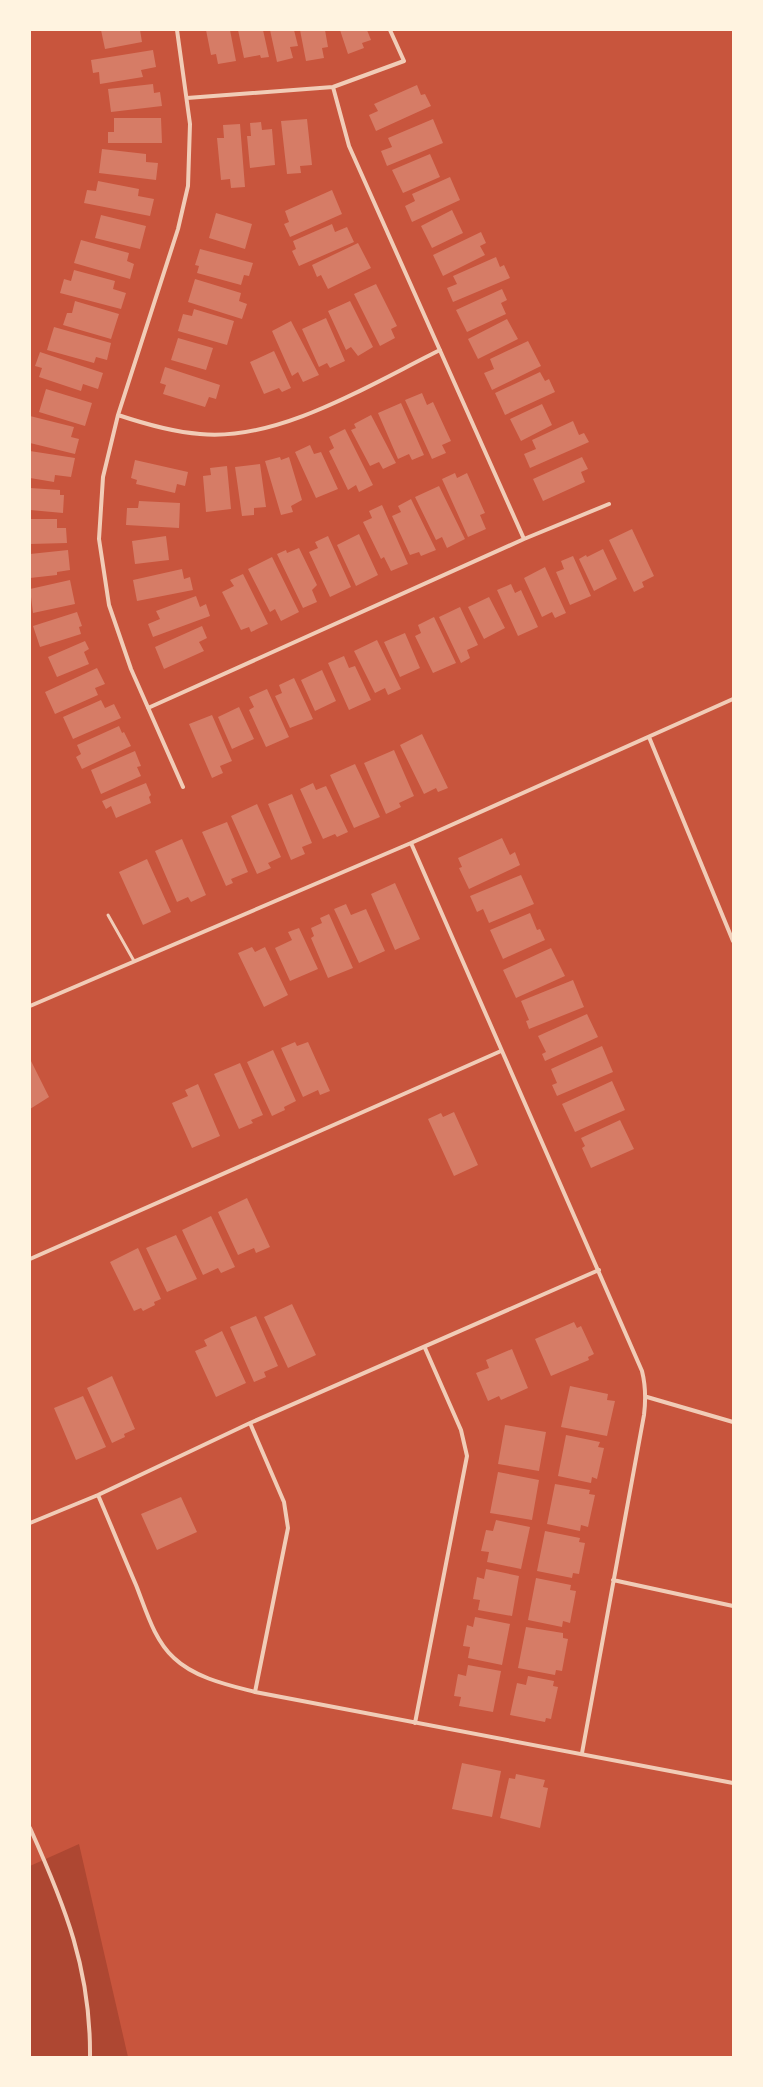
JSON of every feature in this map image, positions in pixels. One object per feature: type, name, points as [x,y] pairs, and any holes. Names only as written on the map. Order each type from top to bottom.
[{"type":"street","points":[[178,30],[190,124],[188,186],[178,229],[118,415],[103,477],[99,540],[109,605],[131,669],[183,787]]},
{"type":"street","points":[[187,98],[333,87],[404,61],[390,30]]},
{"type":"street","points":[[333,87],[349,146],[524,539]]},
{"type":"street","points":[[118,415],[153,426],[201,435],[234,433],[280,426],[319,410],[440,350]]},
{"type":"street","points":[[148,708],[524,539],[608,504]]},
{"type":"street","points":[[30,1006],[411,843],[733,700]]},
{"type":"street","points":[[649,737],[733,941]]},
{"type":"street","points":[[411,843],[642,1371],[647,1397],[582,1754]]},
{"type":"street","points":[[30,1259],[501,1051]]},
{"type":"street","points":[[30,1523],[98,1495],[250,1423],[425,1348],[598,1270]]},
{"type":"street","points":[[415,1723],[467,1456],[461,1430],[425,1348]]},
{"type":"street","points":[[647,1397],[733,1422]]},
{"type":"street","points":[[250,1423],[284,1502],[288,1528],[255,1692]]},
{"type":"street","points":[[98,1495],[150,1621],[162,1643],[174,1658],[192,1671],[226,1684],[255,1692],[733,1783]]},
{"type":"street","points":[[613,1580],[733,1606]]},
{"type":"street","points":[[30,1828],[64,1906],[77,1946],[86,1992],[90,2057]]},
{"type":"lane","points":[[108,915],[134,961]]},
{"type":"shaded area","points":[[79,1844],[128,2057],[30,2057],[30,1866]]},
{"type":"building","points":[[101,30],[140,30],[142,42],[105,49]]},
{"type":"building","points":[[206,30],[230,30],[236,61],[218,64],[216,54],[211,55]]},
{"type":"building","points":[[238,30],[263,30],[269,57],[261,58],[260,55],[244,58]]},
{"type":"building","points":[[270,30],[294,30],[298,46],[290,47],[293,58],[277,62]]},
{"type":"building","points":[[300,30],[325,30],[328,47],[322,48],[324,58],[306,61]]},
{"type":"building","points":[[340,30],[367,30],[371,40],[362,43],[364,48],[348,54]]},
{"type":"building","points":[[153,50],[156,67],[141,70],[143,77],[100,84],[99,72],[93,73],[91,60]]},
{"type":"building","points":[[153,84],[154,93],[160,92],[162,106],[111,112],[108,89]]},
{"type":"building","points":[[417,85],[421,95],[425,94],[431,106],[376,131],[369,115],[378,111],[374,104]]},
{"type":"building","points":[[114,118],[161,118],[162,143],[108,143],[108,132],[114,132]]},
{"type":"building","points":[[307,119],[312,165],[300,166],[301,173],[287,174],[281,121]]},
{"type":"building","points":[[433,119],[443,143],[387,166],[381,151],[392,147],[388,138]]},
{"type":"building","points":[[261,122],[262,130],[272,129],[275,165],[250,168],[247,136],[251,136],[250,123]]},
{"type":"building","points":[[240,124],[245,187],[231,188],[230,179],[221,180],[217,138],[224,138],[223,125]]},
{"type":"building","points":[[102,149],[146,154],[146,162],[158,163],[156,180],[99,173]]},
{"type":"building","points":[[430,154],[440,177],[403,193],[392,170]]},
{"type":"building","points":[[450,177],[460,200],[412,222],[405,206],[415,201],[412,194]]},
{"type":"building","points":[[98,181],[139,189],[138,196],[154,199],[150,216],[84,203],[87,190],[96,191]]},
{"type":"building","points":[[332,190],[342,214],[290,237],[284,224],[289,222],[285,211]]},
{"type":"building","points":[[452,210],[463,233],[432,248],[421,226]]},
{"type":"building","points":[[216,213],[252,224],[245,249],[209,238]]},
{"type":"building","points":[[101,215],[146,226],[140,249],[95,238]]},
{"type":"building","points":[[332,224],[335,232],[347,227],[354,242],[299,266],[292,251],[296,249],[293,241]]},
{"type":"building","points":[[481,232],[486,243],[480,246],[485,255],[443,276],[433,255]]},
{"type":"building","points":[[81,240],[129,253],[127,261],[134,264],[130,279],[74,263]]},
{"type":"building","points":[[358,243],[371,268],[328,289],[321,275],[317,277],[312,265]]},
{"type":"building","points":[[200,249],[253,263],[249,276],[244,275],[241,285],[197,273],[199,266],[195,265]]},
{"type":"building","points":[[496,257],[500,267],[504,265],[510,278],[453,302],[447,288],[457,284],[453,276]]},
{"type":"building","points":[[74,270],[115,281],[113,289],[126,293],[121,309],[60,293],[64,279],[71,281]]},
{"type":"building","points":[[195,279],[241,293],[239,301],[247,304],[242,319],[188,302]]},
{"type":"building","points":[[376,284],[397,326],[391,329],[395,338],[380,346],[354,294]]},
{"type":"building","points":[[502,289],[507,300],[501,303],[506,314],[467,332],[456,310]]},
{"type":"building","points":[[75,301],[119,314],[111,339],[63,325],[67,313],[72,313]]},
{"type":"building","points":[[350,301],[373,347],[358,356],[351,347],[346,350],[328,311]]},
{"type":"building","points":[[194,309],[234,321],[227,345],[178,331],[183,314],[192,316]]},
{"type":"building","points":[[326,318],[345,361],[330,368],[327,363],[319,367],[302,329]]},
{"type":"building","points":[[507,319],[518,339],[478,359],[468,339]]},
{"type":"building","points":[[291,321],[319,375],[303,382],[298,372],[292,376],[272,331]]},
{"type":"building","points":[[54,327],[111,343],[107,360],[96,357],[94,363],[47,350]]},
{"type":"building","points":[[178,338],[213,348],[206,370],[171,360]]},
{"type":"building","points":[[528,341],[541,366],[492,390],[484,373],[494,369],[490,359]]},
{"type":"building","points":[[274,351],[291,388],[282,392],[279,388],[264,394],[250,362]]},
{"type":"building","points":[[40,352],[103,373],[98,389],[83,384],[81,391],[39,377],[42,368],[35,366]]},
{"type":"building","points":[[165,367],[220,385],[216,399],[209,397],[205,407],[163,394],[166,385],[160,383]]},
{"type":"building","points":[[540,372],[545,381],[549,379],[555,392],[505,415],[495,393]]},
{"type":"building","points":[[46,389],[92,403],[85,426],[39,412]]},
{"type":"building","points":[[422,393],[427,405],[433,402],[451,441],[442,445],[446,453],[432,459],[405,400]]},
{"type":"building","points":[[401,403],[424,455],[412,460],[409,454],[398,459],[378,413]]},
{"type":"building","points":[[542,404],[552,425],[521,441],[510,419]]},
{"type":"building","points":[[371,415],[396,463],[383,469],[379,462],[370,466],[351,430],[356,428],[354,424]]},
{"type":"building","points":[[30,416],[74,427],[71,437],[79,439],[75,454],[30,443]]},
{"type":"building","points":[[573,421],[579,435],[584,433],[589,442],[530,468],[524,454],[536,449],[532,440]]},
{"type":"building","points":[[345,429],[373,485],[359,492],[356,485],[348,490],[329,451],[334,448],[329,437]]},
{"type":"building","points":[[310,445],[314,454],[321,452],[338,489],[316,498],[295,452]]},
{"type":"building","points":[[30,451],[75,458],[71,477],[55,475],[54,482],[30,478]]},
{"type":"building","points":[[280,457],[281,460],[289,457],[302,500],[291,506],[293,512],[281,515],[265,461]]},
{"type":"building","points":[[582,457],[588,469],[581,472],[585,482],[543,501],[533,479]]},
{"type":"building","points":[[135,460],[188,472],[185,486],[177,484],[175,493],[136,484],[137,480],[131,478]]},
{"type":"building","points":[[260,464],[266,507],[254,508],[254,515],[242,516],[235,467]]},
{"type":"building","points":[[227,466],[231,509],[206,512],[203,476],[211,475],[210,468]]},
{"type":"building","points":[[455,473],[457,478],[467,473],[485,513],[480,515],[486,529],[468,537],[442,479]]},
{"type":"building","points":[[439,486],[465,539],[447,548],[442,537],[436,540],[415,497]]},
{"type":"building","points":[[30,488],[60,490],[60,495],[64,495],[63,513],[30,510]]},
{"type":"building","points":[[411,499],[436,550],[421,556],[419,552],[410,555],[392,516],[401,512],[398,506]]},
{"type":"building","points":[[139,501],[180,503],[179,528],[126,525],[127,508],[138,508]]},
{"type":"building","points":[[382,505],[408,564],[391,571],[384,557],[381,559],[363,522],[372,518],[369,511]]},
{"type":"building","points":[[30,519],[57,519],[57,528],[66,528],[67,543],[30,544]]},
{"type":"building","points":[[632,529],[654,576],[642,582],[644,587],[634,592],[609,540]]},
{"type":"building","points":[[359,534],[378,575],[356,586],[337,545]]},
{"type":"building","points":[[166,536],[169,560],[135,564],[132,541]]},
{"type":"building","points":[[328,536],[351,587],[330,597],[309,552],[318,548],[315,542]]},
{"type":"building","points":[[299,548],[317,585],[312,590],[317,602],[303,608],[277,554],[286,550],[287,553]]},
{"type":"building","points":[[603,549],[617,579],[594,591],[579,559],[586,555],[587,557]]},
{"type":"building","points":[[68,550],[70,570],[57,572],[57,575],[30,578],[30,554]]},
{"type":"building","points":[[573,556],[591,596],[570,605],[556,572],[564,569],[561,561]]},
{"type":"building","points":[[272,557],[299,612],[281,621],[275,609],[270,612],[248,569]]},
{"type":"building","points":[[545,567],[566,613],[555,618],[552,612],[542,617],[524,578]]},
{"type":"building","points":[[182,569],[184,579],[190,577],[193,590],[137,601],[133,580]]},
{"type":"building","points":[[243,574],[268,624],[251,632],[249,627],[241,630],[222,592],[234,586],[230,580]]},
{"type":"building","points":[[70,580],[75,604],[33,613],[30,589]]},
{"type":"building","points":[[511,584],[515,593],[521,590],[538,627],[518,636],[497,590]]},
{"type":"building","points":[[196,596],[200,607],[206,604],[210,616],[153,637],[148,624],[160,619],[156,611]]},
{"type":"building","points":[[489,597],[505,628],[484,639],[468,607]]},
{"type":"building","points":[[460,607],[478,645],[467,650],[470,658],[461,663],[439,617]]},
{"type":"building","points":[[77,612],[82,626],[79,627],[81,634],[40,647],[33,626]]},
{"type":"building","points":[[434,617],[456,663],[433,673],[415,636],[421,633],[418,625]]},
{"type":"building","points":[[202,626],[207,638],[199,642],[204,651],[164,669],[155,647]]},
{"type":"building","points":[[405,633],[420,668],[400,677],[384,642]]},
{"type":"building","points":[[377,640],[401,689],[388,695],[385,688],[375,693],[354,651]]},
{"type":"building","points":[[85,641],[89,649],[84,652],[89,664],[57,677],[48,657]]},
{"type":"building","points":[[344,656],[349,668],[355,666],[371,700],[349,710],[328,663]]},
{"type":"building","points":[[97,668],[105,684],[95,688],[98,695],[55,714],[45,692]]},
{"type":"building","points":[[322,670],[336,701],[315,711],[301,680]]},
{"type":"building","points":[[294,678],[313,719],[290,728],[275,696],[282,693],[279,685]]},
{"type":"building","points":[[267,689],[289,737],[266,747],[249,710],[254,707],[249,697]]},
{"type":"building","points":[[101,700],[105,708],[114,704],[121,718],[73,739],[63,717]]},
{"type":"building","points":[[239,707],[254,739],[232,749],[218,717]]},
{"type":"building","points":[[212,715],[232,761],[220,766],[223,773],[212,778],[189,724]]},
{"type":"building","points":[[119,726],[122,733],[124,732],[131,746],[82,769],[76,757],[81,754],[77,745]]},
{"type":"building","points":[[422,734],[448,788],[438,792],[436,788],[424,794],[400,745]]},
{"type":"building","points":[[394,750],[414,796],[399,803],[401,807],[386,814],[364,763]]},
{"type":"building","points":[[135,751],[141,766],[137,767],[141,776],[101,794],[91,770]]},
{"type":"building","points":[[355,764],[380,817],[354,828],[330,775]]},
{"type":"building","points":[[146,783],[151,795],[149,797],[151,803],[116,818],[111,806],[106,809],[102,801]]},
{"type":"building","points":[[313,783],[316,790],[326,786],[348,832],[337,837],[335,834],[323,839],[300,789]]},
{"type":"building","points":[[292,794],[312,843],[302,847],[305,854],[291,860],[268,804]]},
{"type":"building","points":[[257,804],[281,857],[268,863],[271,868],[257,874],[231,816]]},
{"type":"building","points":[[227,822],[248,872],[231,879],[233,883],[226,886],[202,832]]},
{"type":"building","points":[[502,838],[510,855],[515,852],[520,865],[469,889],[459,868],[462,867],[458,858]]},
{"type":"building","points":[[182,839],[206,895],[191,902],[188,897],[177,902],[155,851]]},
{"type":"building","points":[[147,859],[171,912],[143,925],[119,872]]},
{"type":"building","points":[[521,875],[534,904],[489,923],[483,909],[477,912],[470,896]]},
{"type":"building","points":[[395,883],[420,939],[395,950],[371,894]]},
{"type":"building","points":[[346,904],[351,915],[366,909],[385,951],[359,963],[334,909]]},
{"type":"building","points":[[530,913],[537,930],[540,929],[545,940],[503,959],[490,930]]},
{"type":"building","points":[[329,914],[353,968],[328,978],[311,938],[314,936],[311,928],[322,923],[320,918]]},
{"type":"building","points":[[299,928],[318,969],[290,981],[275,948],[292,940],[288,932]]},
{"type":"building","points":[[252,947],[255,952],[265,947],[288,995],[264,1007],[238,953]]},
{"type":"building","points":[[551,948],[565,976],[516,998],[503,970]]},
{"type":"building","points":[[573,980],[584,1007],[529,1029],[526,1021],[529,1020],[521,1001]]},
{"type":"building","points":[[587,1014],[598,1037],[545,1061],[542,1054],[546,1052],[538,1036]]},
{"type":"building","points":[[295,1042],[297,1046],[308,1042],[330,1091],[320,1095],[318,1090],[303,1097],[281,1048]]},
{"type":"building","points":[[602,1046],[613,1072],[557,1096],[552,1085],[557,1083],[551,1069]]},
{"type":"building","points":[[273,1050],[296,1101],[284,1107],[285,1110],[272,1116],[247,1062]]},
{"type":"building","points":[[30,1059],[49,1097],[30,1109]]},
{"type":"building","points":[[240,1063],[263,1115],[251,1120],[253,1123],[239,1129],[214,1074]]},
{"type":"building","points":[[612,1081],[625,1110],[575,1132],[562,1104]]},
{"type":"building","points":[[198,1084],[220,1136],[192,1148],[172,1103],[188,1096],[185,1090]]},
{"type":"building","points":[[454,1112],[478,1165],[454,1176],[428,1119],[441,1113],[443,1117]]},
{"type":"building","points":[[620,1120],[634,1149],[591,1168],[582,1148],[585,1146],[581,1138]]},
{"type":"building","points":[[247,1198],[270,1247],[256,1253],[254,1248],[238,1255],[218,1212]]},
{"type":"building","points":[[211,1216],[235,1267],[221,1273],[218,1268],[203,1275],[182,1230]]},
{"type":"building","points":[[176,1235],[197,1279],[167,1292],[146,1248]]},
{"type":"building","points":[[138,1248],[161,1299],[154,1302],[155,1305],[143,1311],[141,1308],[134,1311],[110,1262]]},
{"type":"building","points":[[292,1304],[316,1355],[288,1368],[264,1317]]},
{"type":"building","points":[[256,1316],[278,1366],[264,1372],[266,1377],[254,1382],[230,1327]]},
{"type":"building","points":[[574,1322],[577,1328],[581,1326],[594,1354],[588,1357],[589,1360],[551,1376],[535,1339]]},
{"type":"building","points":[[222,1331],[246,1383],[216,1397],[195,1351],[207,1346],[204,1340]]},
{"type":"building","points":[[512,1349],[528,1388],[501,1400],[499,1396],[488,1401],[476,1373],[489,1368],[486,1360]]},
{"type":"building","points":[[112,1376],[135,1429],[124,1434],[125,1437],[112,1443],[87,1388]]},
{"type":"building","points":[[570,1386],[608,1394],[607,1400],[615,1401],[607,1436],[561,1427]]},
{"type":"building","points":[[83,1396],[106,1447],[76,1460],[54,1408]]},
{"type":"building","points":[[505,1425],[546,1432],[539,1471],[498,1464]]},
{"type":"building","points":[[566,1435],[600,1442],[598,1447],[604,1448],[597,1479],[592,1477],[591,1483],[558,1476]]},
{"type":"building","points":[[498,1472],[539,1480],[532,1520],[490,1513]]},
{"type":"building","points":[[555,1484],[590,1490],[589,1494],[595,1495],[588,1527],[581,1525],[580,1531],[547,1524]]},
{"type":"building","points":[[181,1497],[197,1532],[157,1550],[141,1514]]},
{"type":"building","points":[[496,1520],[530,1527],[521,1569],[487,1562],[489,1552],[481,1551],[486,1530],[493,1531]]},
{"type":"building","points":[[545,1531],[580,1538],[579,1542],[585,1543],[579,1574],[573,1573],[572,1578],[537,1571]]},
{"type":"building","points":[[486,1569],[519,1576],[512,1616],[478,1610],[480,1600],[473,1599],[477,1577],[484,1579]]},
{"type":"building","points":[[536,1578],[571,1585],[570,1590],[576,1591],[570,1623],[563,1621],[562,1627],[528,1620]]},
{"type":"building","points":[[475,1617],[510,1624],[502,1665],[468,1658],[470,1647],[463,1646],[467,1625],[473,1627]]},
{"type":"building","points":[[526,1627],[563,1633],[563,1638],[568,1639],[562,1671],[556,1670],[555,1675],[518,1668]]},
{"type":"building","points":[[468,1665],[501,1671],[493,1712],[459,1706],[461,1697],[454,1696],[458,1674],[466,1676]]},
{"type":"building","points":[[528,1676],[554,1681],[553,1686],[558,1687],[551,1719],[546,1718],[545,1722],[510,1715],[517,1683],[526,1685]]},
{"type":"building","points":[[462,1763],[501,1771],[492,1817],[452,1809]]},
{"type":"building","points":[[516,1774],[545,1780],[543,1787],[548,1788],[540,1828],[500,1818],[509,1778],[515,1779]]}]
